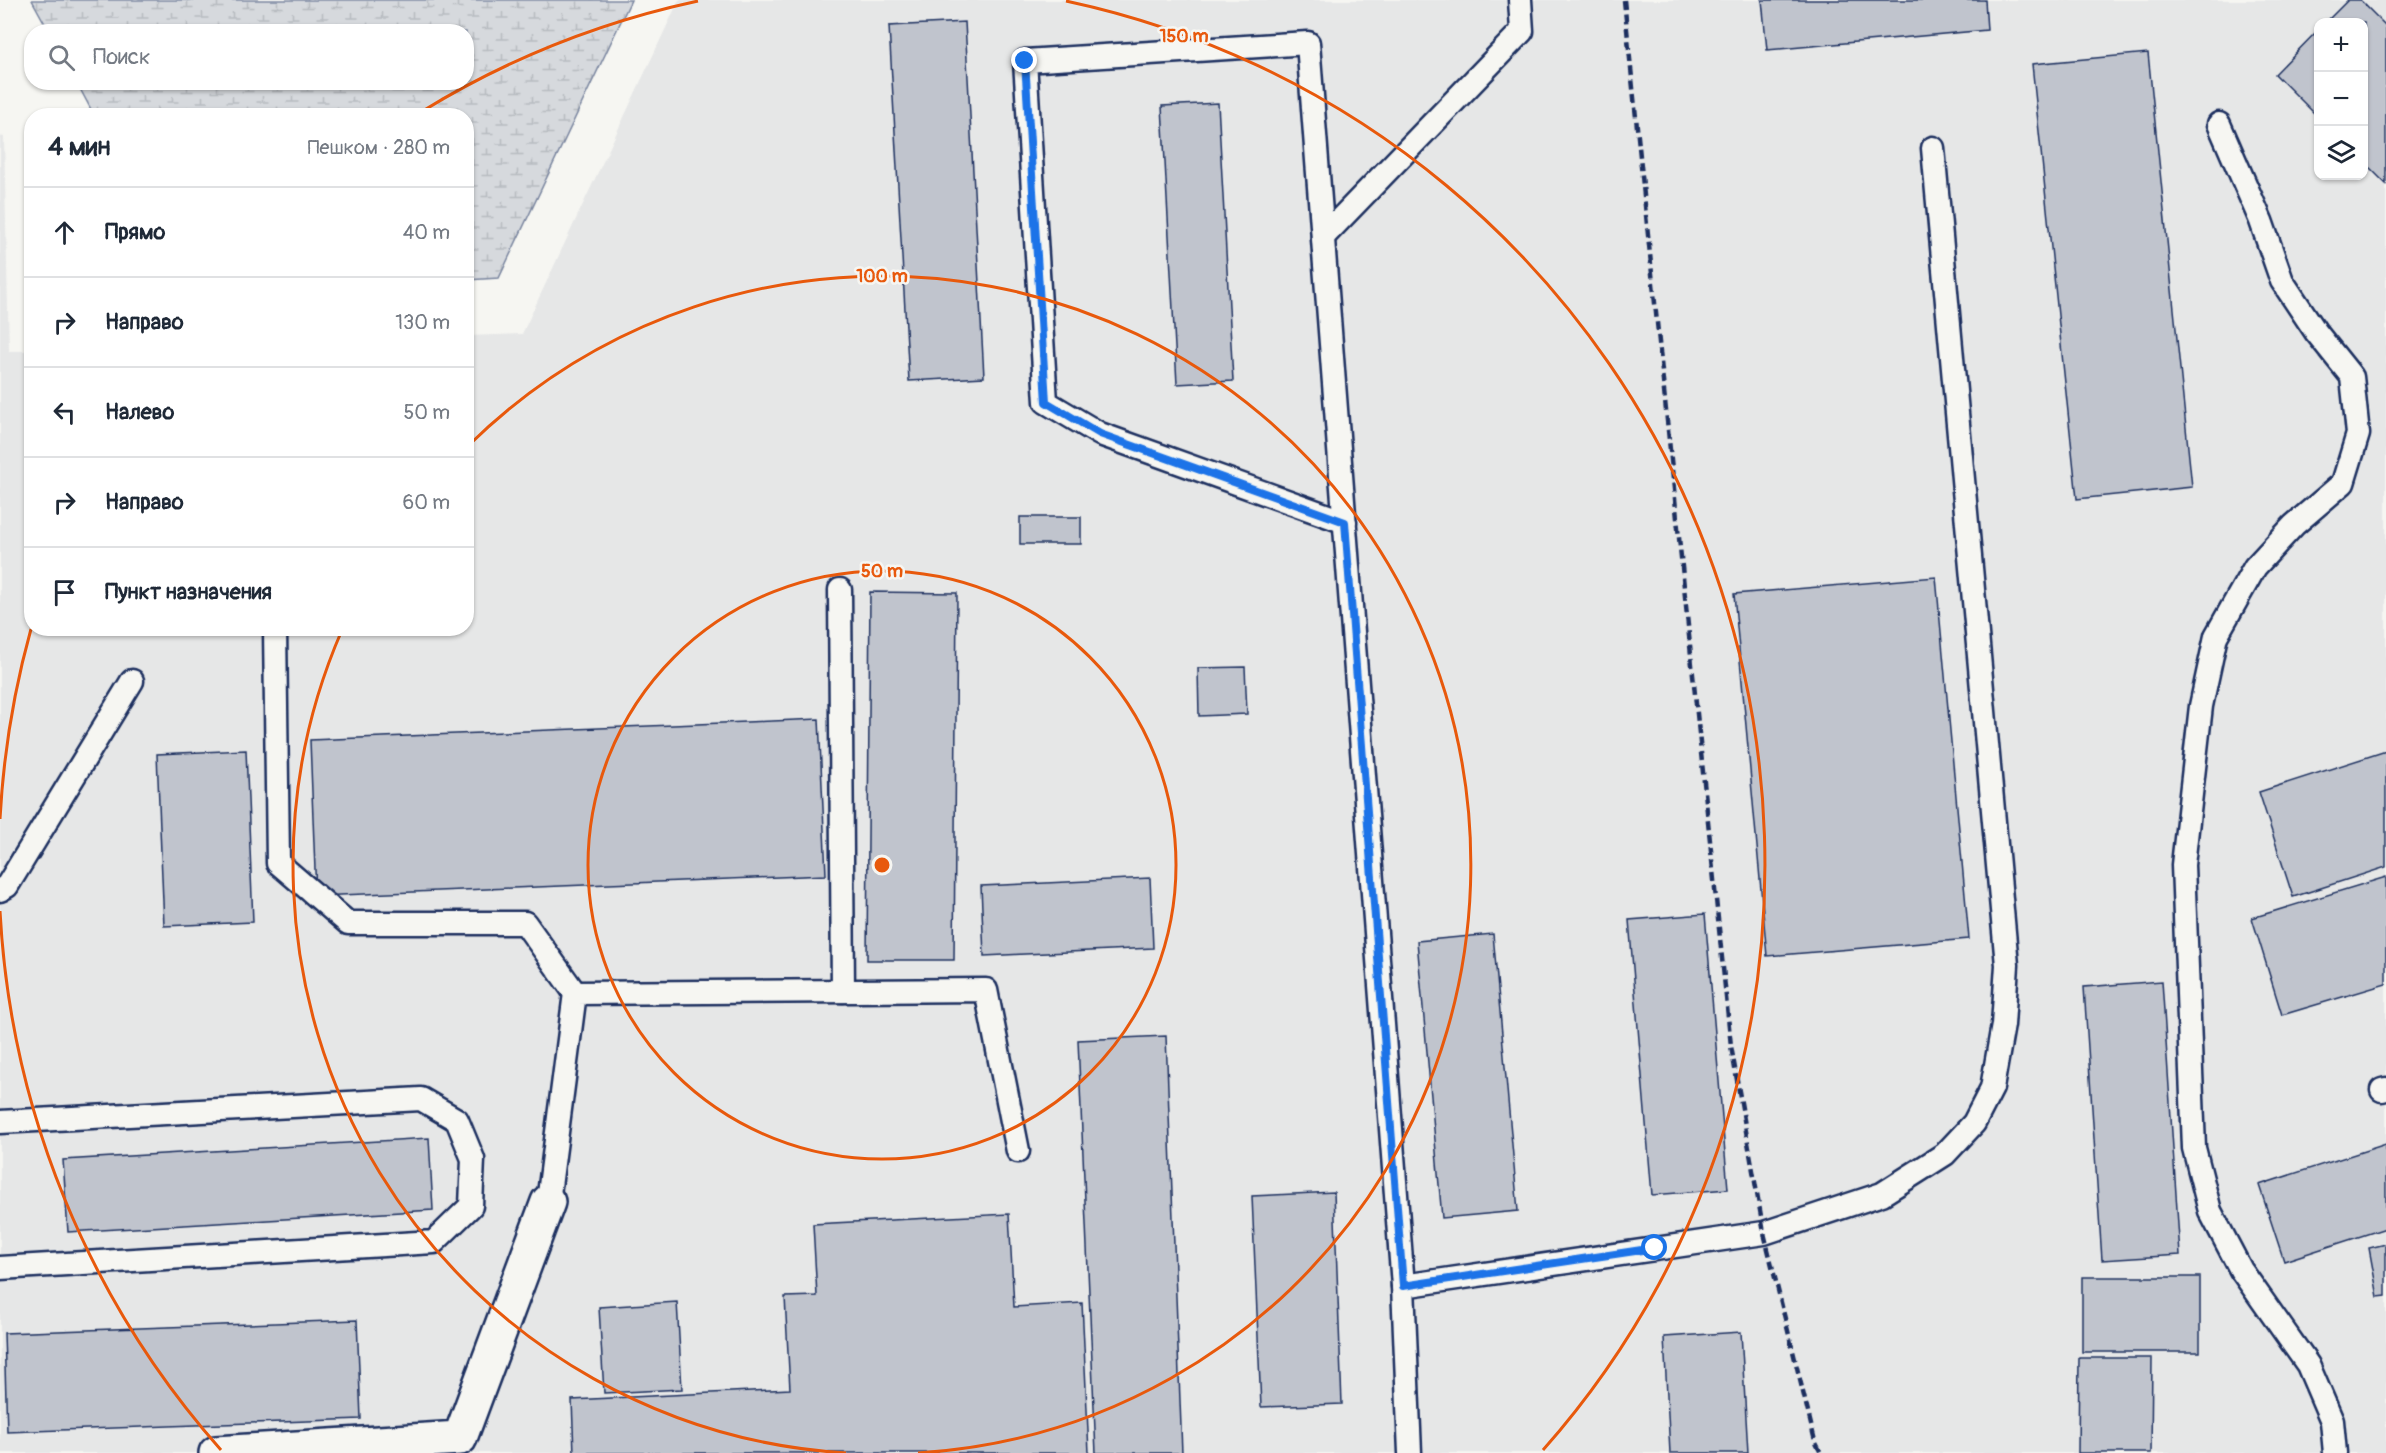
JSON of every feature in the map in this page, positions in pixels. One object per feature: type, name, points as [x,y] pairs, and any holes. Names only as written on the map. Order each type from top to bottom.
[{"type":"street","points":[[216,1453],[459,1438],[548,1202]]},
{"type":"lane","points":[[1323,237],[1522,31],[1520,0]]},
{"type":"lane","points":[[1345,522],[1100,434],[1046,402],[1025,61],[1308,44],[1345,522],[1403,1286],[1410,1453]]},
{"type":"lane","points":[[2219,124],[2261,220],[2282,281],[2316,332],[2352,377],[2358,434],[2343,483],[2294,525],[2255,567],[2216,636],[2201,706],[2183,865],[2194,1149],[2210,1211],[2236,1260],[2308,1365],[2332,1421],[2335,1453]]},
{"type":"lane","points":[[1403,1286],[1764,1233],[1823,1215],[1882,1194],[1945,1154],[1974,1123],[1992,1088],[2003,1024],[2007,965],[1933,148]]},
{"type":"lane","points":[[840,590],[843,991]]},
{"type":"lane","points":[[275,636],[278,862],[348,923],[525,923],[575,993],[548,1202]]},
{"type":"lane","points":[[0,890],[7,886],[132,681]]},
{"type":"lane","points":[[575,993],[986,990],[1018,1151]]},
{"type":"lane","points":[[0,1122],[421,1099],[458,1120],[473,1159],[471,1206],[434,1242],[0,1268]]},
{"type":"shaded area","points":[[679,0],[2386,0],[2386,1453],[0,1453],[0,136],[4,137],[9,351],[24,351],[24,636],[474,636],[474,336],[522,334]]},
{"type":"green space","points":[[32,0],[631,0],[499,278],[474,280],[474,108],[90,108],[81,90],[474,90],[474,24],[45,24]]},
{"type":"building","points":[[1762,0],[1985,0],[1987,30],[1767,50]]},
{"type":"building","points":[[2348,0],[2360,0],[2386,26],[2386,184],[2368,166],[2368,18],[2330,18]]},
{"type":"building","points":[[965,22],[984,377],[909,381],[889,26]]},
{"type":"building","points":[[2314,34],[2314,113],[2275,74]]},
{"type":"building","points":[[2148,53],[2192,487],[2077,499],[2032,64]]},
{"type":"building","points":[[1218,103],[1233,381],[1177,384],[1162,106]]},
{"type":"building","points":[[1020,517],[1081,517],[1081,544],[1020,544]]},
{"type":"building","points":[[1936,577],[1969,939],[1767,956],[1734,594]]},
{"type":"building","points":[[870,592],[957,593],[954,960],[867,960]]},
{"type":"building","points":[[1245,667],[1247,714],[1199,716],[1198,668]]},
{"type":"building","points":[[819,719],[826,875],[316,896],[310,740]]},
{"type":"building","points":[[246,750],[253,922],[164,926],[157,754]]},
{"type":"building","points":[[2386,751],[2386,867],[2293,897],[2259,792]]},
{"type":"building","points":[[2386,877],[2386,984],[2282,1015],[2252,918]]},
{"type":"building","points":[[1150,878],[1153,948],[984,956],[981,886]]},
{"type":"building","points":[[1705,914],[1728,1189],[1652,1195],[1629,920]]},
{"type":"building","points":[[1493,934],[1518,1211],[1442,1218],[1417,941]]},
{"type":"building","points":[[2162,981],[2180,1255],[2102,1260],[2084,987]]},
{"type":"building","points":[[1166,1036],[1182,1453],[1096,1453],[1078,1040]]},
{"type":"building","points":[[429,1138],[433,1210],[68,1232],[63,1160]]},
{"type":"building","points":[[2386,1144],[2386,1228],[2284,1261],[2259,1185]]},
{"type":"building","points":[[1334,1192],[1342,1404],[1261,1407],[1252,1196]]},
{"type":"building","points":[[1009,1214],[1014,1307],[1082,1303],[1089,1453],[574,1453],[572,1400],[790,1389],[785,1297],[817,1296],[813,1224]]},
{"type":"building","points":[[2386,1244],[2386,1296],[2378,1297],[2369,1248]]},
{"type":"building","points":[[2082,1277],[2200,1277],[2200,1352],[2082,1352]]},
{"type":"building","points":[[677,1302],[682,1389],[604,1393],[599,1307]]},
{"type":"building","points":[[357,1320],[361,1419],[7,1432],[4,1333]]},
{"type":"building","points":[[1741,1332],[1748,1453],[1670,1453],[1664,1337]]},
{"type":"building","points":[[2079,1358],[2152,1358],[2151,1453],[2078,1453]]},
{"type":"railway","points":[[1624,0],[1731,1046],[1764,1233],[1815,1441],[1821,1453]]},
{"type":"route","points":[[1025,61],[1046,402],[1100,434],[1345,522],[1403,1286],[1655,1248]]}]
